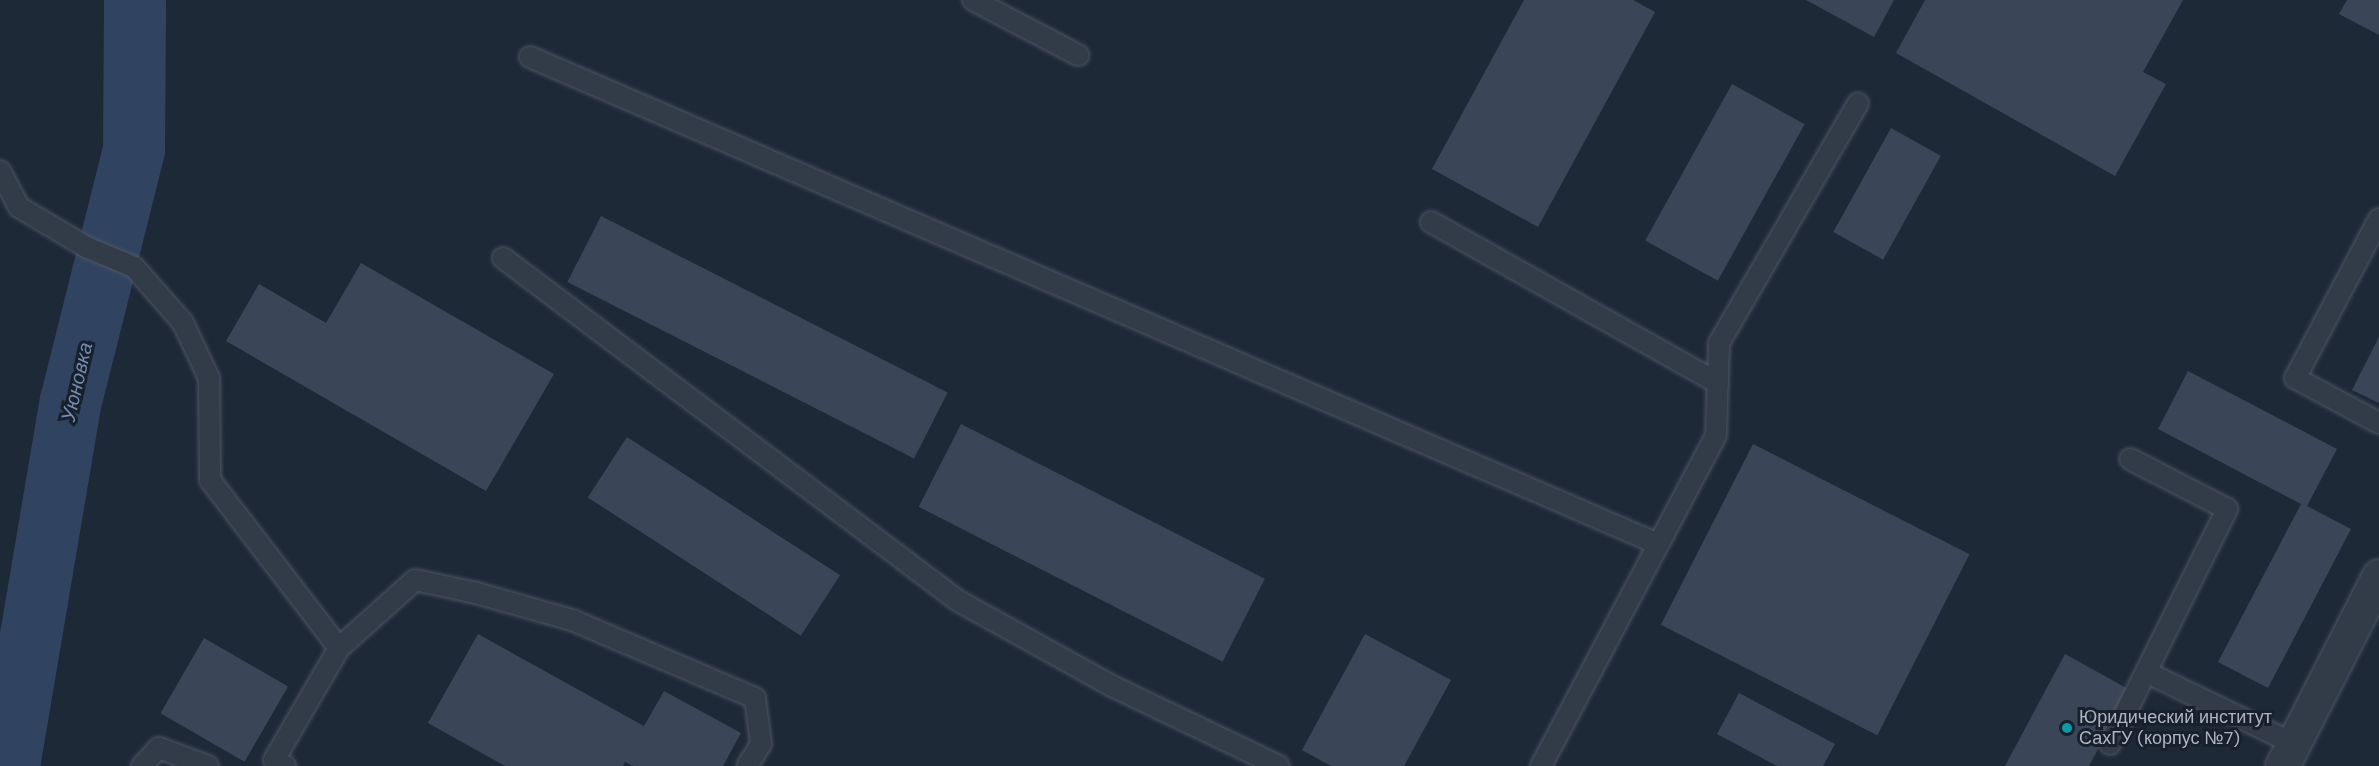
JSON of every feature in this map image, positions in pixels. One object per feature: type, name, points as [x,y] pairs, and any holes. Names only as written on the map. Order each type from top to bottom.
[{"type":"street","points":[[2288,755],[2379,576]]},
{"type":"lane","points":[[973,0],[1078,55]]},
{"type":"lane","points":[[530,57],[1658,544]]},
{"type":"lane","points":[[1541,766],[1716,435],[1719,343],[1858,102]]},
{"type":"lane","points":[[0,171],[19,207],[86,247],[134,267],[183,323],[209,378],[210,480],[339,648]]},
{"type":"lane","points":[[2379,219],[2295,378],[2379,423]]},
{"type":"lane","points":[[1431,222],[1718,383]]},
{"type":"lane","points":[[503,258],[957,600],[1113,686],[1279,766]]},
{"type":"lane","points":[[2110,744],[2228,509],[2130,459]]},
{"type":"lane","points":[[276,764],[339,648],[414,580],[572,620],[755,698],[761,744],[747,766]]},
{"type":"lane","points":[[2146,672],[2288,755]]},
{"type":"lane","points":[[142,766],[159,748],[208,766]]},
{"type":"building","points":[[1524,0],[1633,0],[1655,12],[1538,227],[1432,169]]},
{"type":"building","points":[[1806,0],[1894,0],[1874,37]]},
{"type":"building","points":[[1925,0],[2183,0],[2143,72],[2166,84],[2115,176],[1896,53]]},
{"type":"building","points":[[2347,0],[2379,0],[2379,35],[2339,14]]},
{"type":"building","points":[[1732,84],[1805,124],[1718,281],[1645,241]]},
{"type":"building","points":[[1891,128],[1941,156],[1883,260],[1833,232]]},
{"type":"building","points":[[601,216],[948,393],[914,459],[567,282]]},
{"type":"building","points":[[361,263],[554,374],[486,491],[226,341],[259,284],[326,323]]},
{"type":"building","points":[[2379,337],[2379,403],[2352,390]]},
{"type":"building","points":[[2188,371],[2337,449],[2307,506],[2351,529],[2268,688],[2218,662],[2301,504],[2158,429]]},
{"type":"building","points":[[961,424],[1265,579],[1223,662],[919,507]]},
{"type":"building","points":[[627,437],[840,575],[801,636],[588,497]]},
{"type":"building","points":[[1753,444],[1970,554],[1877,735],[1661,625]]},
{"type":"building","points":[[478,634],[644,726],[664,691],[741,733],[723,766],[633,766],[625,762],[623,766],[505,766],[428,723]]},
{"type":"building","points":[[1365,634],[1451,680],[1404,766],[1331,766],[1302,750]]},
{"type":"building","points":[[204,638],[288,686],[245,762],[160,713]]},
{"type":"building","name":"Юридический институт СахГУ (корпус №7)","points":[[2065,654],[2130,690],[2089,766],[2005,766]]},
{"type":"building","points":[[1739,693],[1835,744],[1823,766],[1777,766],[1717,734]]},
{"type":"waterway","name":"Уюновка","points":[[9,766],[71,401],[134,150],[135,0]]},
{"type":"place","name":"Юридический институт СахГУ (корпус №7)","points":[[2067,728]]}]
